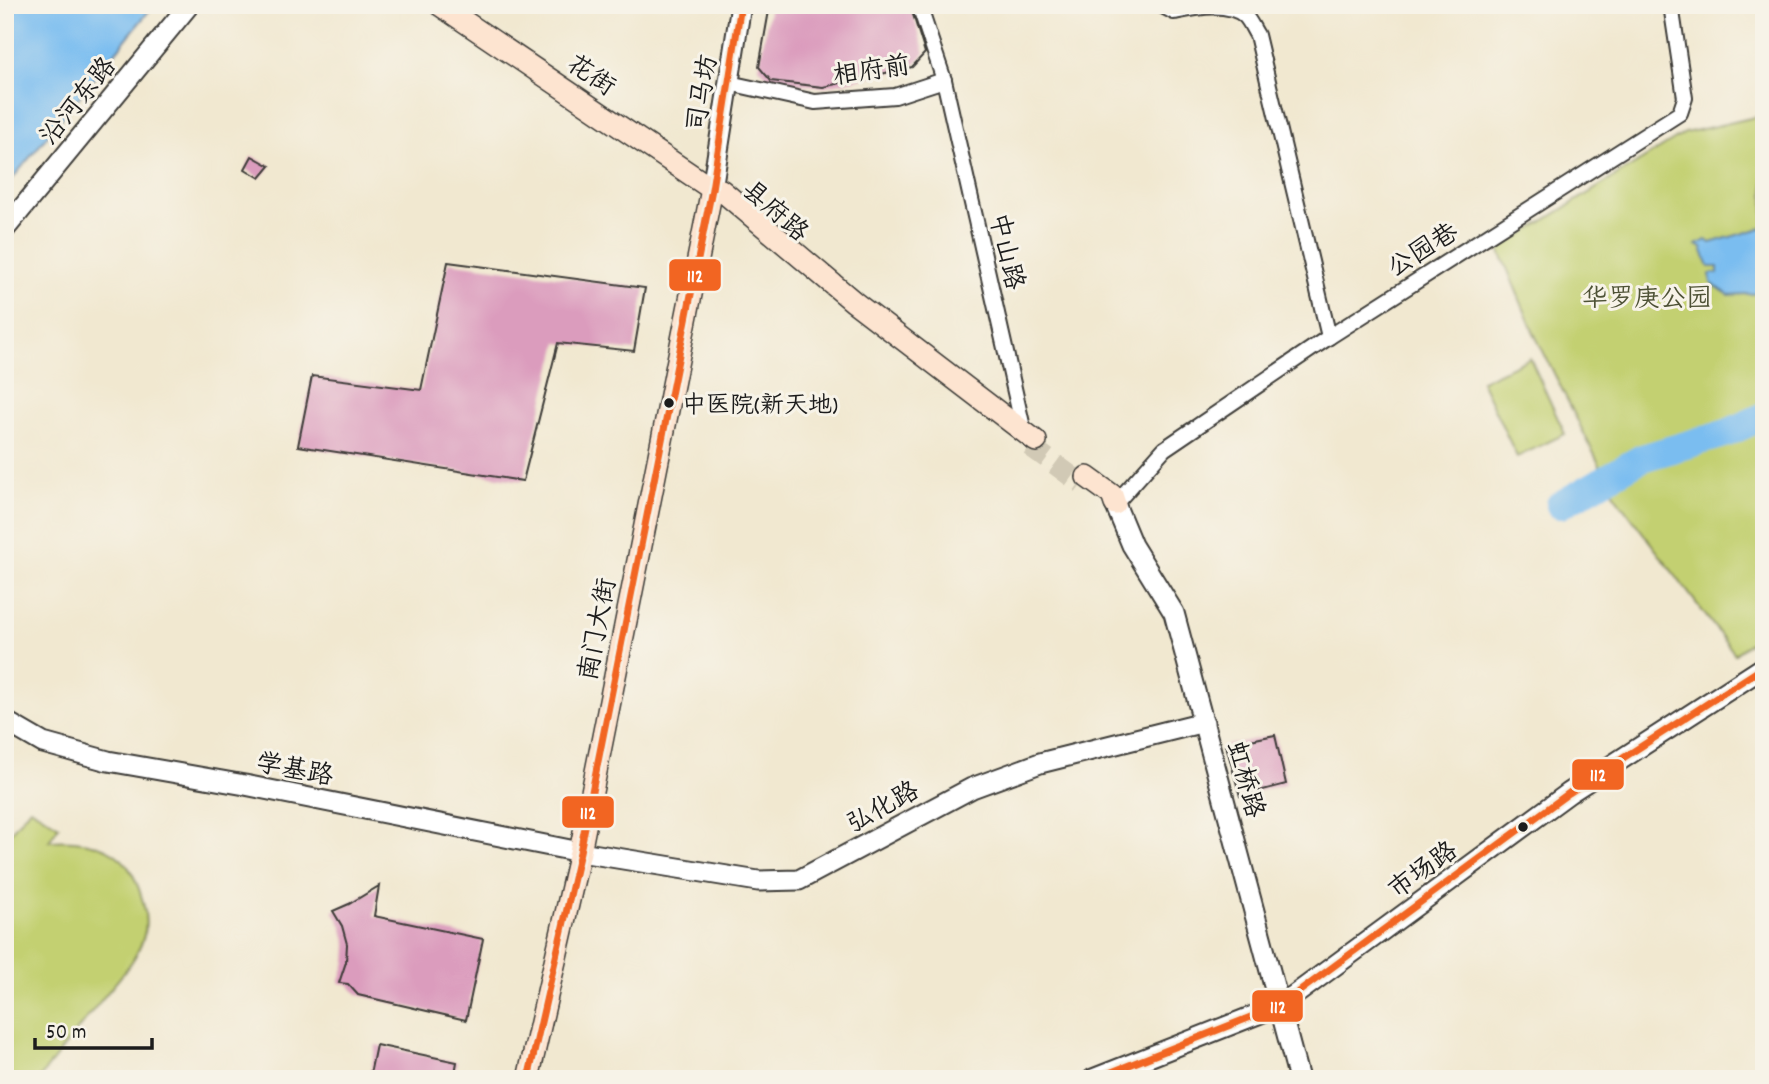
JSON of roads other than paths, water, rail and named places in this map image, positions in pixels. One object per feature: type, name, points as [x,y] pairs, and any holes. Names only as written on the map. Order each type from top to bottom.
[{"type":"main road","name":"花街","points":[[440,5],[712,189]]},
{"type":"main road","name":"县府路","points":[[712,189],[719,199],[851,311],[1030,440]]},
{"type":"main road","name":"南门大街","points":[[528,1079],[580,852],[712,189]]},
{"type":"main road","points":[[1085,480],[1105,500],[1115,504]]},
{"type":"street","name":"沿河东路","points":[[5,229],[189,5]]},
{"type":"street","name":"司马坊","points":[[712,189],[741,5]]},
{"type":"street","name":"相府前","points":[[729,83],[815,102],[895,96],[944,80],[919,5]]},
{"type":"street","points":[[1161,5],[1174,12],[1198,7],[1249,10],[1329,337]]},
{"type":"street","name":"公园巷","points":[[1115,504],[1164,449],[1329,337],[1680,113],[1685,98],[1671,5]]},
{"type":"street","name":"中山路","points":[[944,80],[1030,440]]},
{"type":"street","name":"虹桥路","points":[[1115,504],[1132,545],[1174,613],[1299,1079]]},
{"type":"street","name":"市场路","points":[[1093,1079],[1281,1004],[1569,793],[1764,667]]},
{"type":"street","name":"学基路","points":[[5,721],[43,743],[108,761],[245,785],[580,852]]},
{"type":"street","name":"弘化路","points":[[580,852],[758,881],[799,880],[972,788],[1040,763],[1205,722]]},
{"type":"water","points":[[5,5],[154,5],[5,188]]},
{"type":"water","points":[[1764,227],[1764,293],[1729,295],[1711,283],[1710,274],[1718,273],[1718,267],[1709,267],[1702,248],[1697,245],[1706,240],[1710,243]]},
{"type":"waterway","points":[[1560,505],[1642,458],[1727,433],[1764,416]]},
{"type":"tunnel","points":[[1030,446],[1082,484]]},
{"type":"place","name":"中医院(新天地)","points":[[669,403]]},
{"type":"park label","name":"华罗庚公园","points":[[1647,297]]}]
